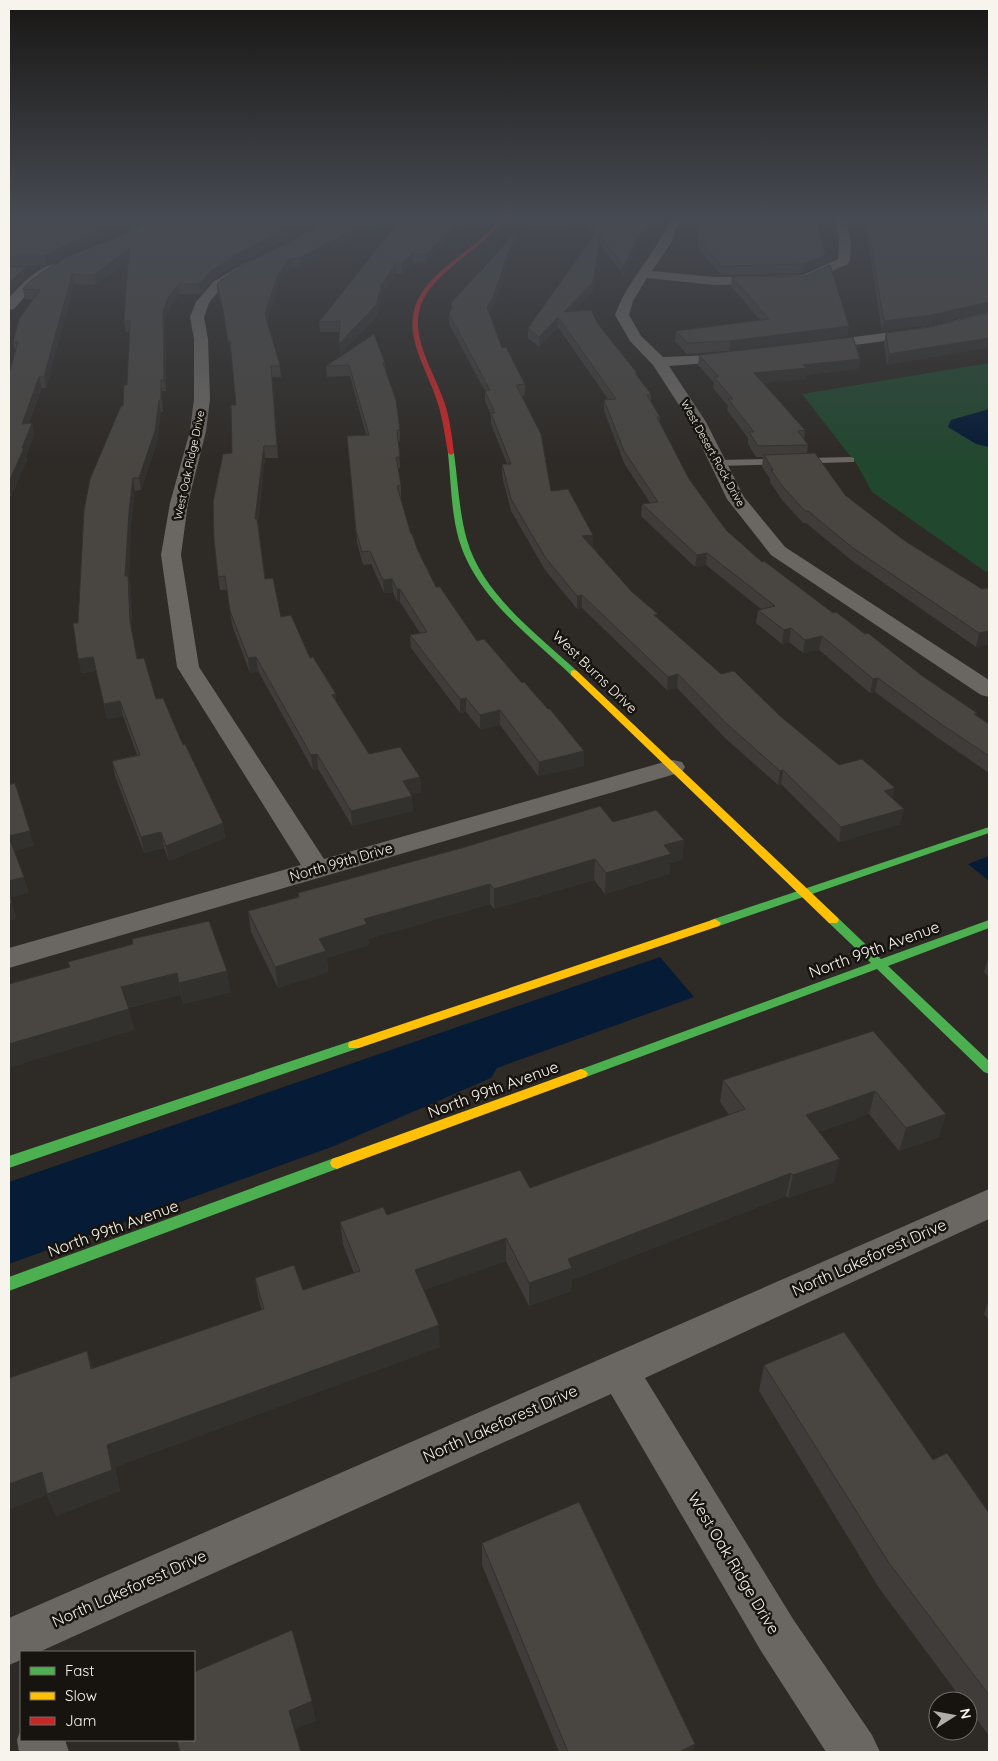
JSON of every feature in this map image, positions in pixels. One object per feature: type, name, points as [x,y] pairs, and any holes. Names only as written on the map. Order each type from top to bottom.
[{"type":"street","name":"West Oak Ridge Drive","points":[[205,299],[197,317],[201,339],[202,399],[198,431],[179,503],[171,555],[188,667],[317,869]]},
{"type":"street","name":"West Burns Drive","points":[[419,299],[412,330],[440,396],[446,418],[460,518],[467,553],[503,605],[989,1069]]},
{"type":"street","name":"West Desert Rock Drive","points":[[626,299],[622,315],[635,338],[659,362],[698,422],[736,499],[778,551],[980,674],[989,690]]},
{"type":"street","points":[[805,347],[929,331],[989,316]]},
{"type":"street","points":[[659,362],[748,355]]},
{"type":"street","name":"North 99th Drive","points":[[9,958],[673,767]]},
{"type":"street","points":[[9,1162],[989,830]]},
{"type":"street","name":"North 99th Avenue","points":[[9,1284],[989,924]]},
{"type":"street","name":"North Lakeforest Drive","points":[[17,1643],[989,1203]]},
{"type":"street","name":"West Oak Ridge Drive","points":[[619,1370],[777,1635],[855,1752]]},
{"type":"lane","points":[[718,462],[851,460]]},
{"type":"green space","points":[[989,363],[989,571],[986,572],[872,492],[858,466],[802,394]]},
{"type":"water","points":[[989,409],[989,447],[976,444],[948,427],[951,420]]},
{"type":"water","points":[[989,856],[989,881],[968,864]]},
{"type":"water","points":[[660,957],[694,997],[497,1068],[491,1078],[334,1146],[9,1264],[9,1182]]},
{"type":"building","points":[[33,299],[65,299],[44,377],[39,377],[22,424],[32,423],[22,448],[24,448],[9,482],[9,374],[18,342],[13,342],[19,319]]},
{"type":"building","points":[[126,299],[167,299],[163,311],[164,380],[161,380],[161,400],[159,400],[155,431],[139,478],[133,478],[129,512],[125,576],[128,576],[130,621],[137,659],[144,658],[156,699],[163,698],[183,745],[185,744],[223,823],[166,846],[161,832],[141,837],[112,761],[140,755],[120,701],[104,704],[93,657],[78,659],[73,623],[78,623],[84,510],[90,479],[121,406],[123,406],[124,385],[127,385],[130,321],[124,321]]},
{"type":"building","points":[[221,299],[270,299],[265,314],[280,366],[271,366],[277,446],[264,446],[255,519],[257,519],[265,579],[273,578],[281,617],[291,615],[310,658],[313,657],[336,694],[332,695],[369,754],[400,747],[420,777],[403,781],[412,796],[351,811],[317,754],[311,755],[256,657],[248,658],[230,611],[225,576],[218,577],[214,540],[213,502],[223,454],[232,453],[231,405],[236,405],[230,341],[228,341]]},
{"type":"building","points":[[337,299],[378,299],[376,305],[339,344],[340,321],[319,322]]},
{"type":"building","points":[[454,299],[492,299],[487,307],[502,348],[506,347],[525,384],[516,385],[541,434],[551,491],[568,489],[593,535],[582,536],[632,592],[658,614],[654,615],[721,674],[734,671],[780,716],[839,765],[862,759],[895,788],[884,791],[904,809],[841,827],[783,770],[780,771],[727,724],[678,674],[668,677],[582,595],[577,596],[545,557],[511,499],[502,464],[511,464],[491,413],[495,413],[485,391],[490,390],[449,314],[452,307],[451,303]]},
{"type":"building","points":[[549,299],[576,299],[564,312],[591,310],[598,324],[637,373],[635,373],[651,394],[647,395],[660,417],[657,417],[689,479],[726,530],[762,562],[764,561],[833,613],[836,612],[865,634],[868,633],[921,675],[977,713],[974,714],[989,724],[989,756],[878,678],[873,679],[822,636],[805,640],[791,628],[784,630],[758,610],[775,606],[707,553],[697,555],[642,504],[658,502],[624,451],[604,400],[616,399],[558,317],[539,337],[528,328]]},
{"type":"building","points":[[752,299],[841,299],[849,326],[730,341],[688,343],[676,331],[769,319]]},
{"type":"building","points":[[880,299],[989,299],[989,302],[931,315],[884,321]]},
{"type":"building","points":[[989,313],[989,338],[889,354],[886,333],[931,327]]},
{"type":"building","points":[[374,334],[396,400],[400,430],[397,430],[400,457],[396,457],[401,485],[397,486],[411,534],[436,587],[440,587],[477,641],[484,639],[522,683],[524,682],[550,709],[584,751],[539,762],[500,710],[480,715],[466,698],[460,699],[410,635],[427,632],[400,589],[397,589],[392,579],[383,580],[370,551],[362,552],[356,531],[347,436],[369,435],[349,365],[326,366]]},
{"type":"building","points":[[853,337],[860,359],[803,365],[807,368],[754,373],[805,430],[798,431],[808,445],[758,446],[749,432],[754,432],[728,399],[733,399],[714,377],[719,377],[699,355]]},
{"type":"building","points":[[815,453],[845,495],[905,541],[982,589],[989,589],[989,631],[979,633],[853,548],[808,511],[805,511],[784,488],[771,470],[773,470],[764,455]]},
{"type":"building","points":[[15,783],[30,831],[9,836],[9,785]]},
{"type":"building","points":[[600,806],[613,822],[656,810],[684,840],[664,845],[671,854],[606,873],[595,859],[494,889],[490,884],[364,919],[367,924],[319,939],[326,951],[275,967],[248,911],[299,897],[298,893],[465,847]]},
{"type":"building","points":[[9,837],[24,877],[9,881]]},
{"type":"building","points":[[9,892],[12,903],[9,904]]},
{"type":"building","points":[[209,921],[227,971],[179,983],[177,973],[121,987],[129,1009],[9,1044],[9,984],[70,967],[68,962],[133,944],[132,939]]},
{"type":"building","points":[[873,1031],[946,1114],[906,1128],[875,1091],[806,1115],[840,1159],[793,1175],[791,1173],[568,1259],[572,1268],[529,1283],[506,1238],[415,1270],[439,1325],[107,1445],[112,1470],[47,1494],[42,1472],[9,1484],[9,1378],[87,1351],[91,1369],[264,1309],[255,1278],[294,1265],[303,1290],[360,1271],[340,1222],[383,1207],[387,1215],[520,1170],[530,1188],[745,1109],[723,1080]]},
{"type":"building","points":[[844,1332],[933,1460],[947,1453],[989,1513],[989,1695],[889,1563],[764,1365]]},
{"type":"building","points":[[579,1502],[695,1744],[679,1752],[568,1752],[482,1543]]},
{"type":"building","points":[[292,1630],[312,1701],[289,1711],[301,1752],[180,1752],[177,1741],[195,1741],[195,1672]]},
{"type":"traffic: fast","points":[[451,453],[460,530],[476,570],[487,587],[515,618],[574,673]]},
{"type":"traffic: fast","points":[[715,923],[989,830]]},
{"type":"traffic: fast","points":[[833,920],[989,1069]]},
{"type":"traffic: fast","points":[[581,1074],[989,924]]},
{"type":"traffic: fast","points":[[9,1162],[354,1045]]},
{"type":"traffic: fast","points":[[9,1284],[337,1163]]},
{"type":"traffic: slow","points":[[574,673],[833,920]]},
{"type":"traffic: slow","points":[[354,1045],[715,923]]},
{"type":"traffic: slow","points":[[337,1163],[581,1074]]},
{"type":"traffic: jam","points":[[420,299],[415,312],[414,325],[421,353],[441,404],[451,453]]}]
